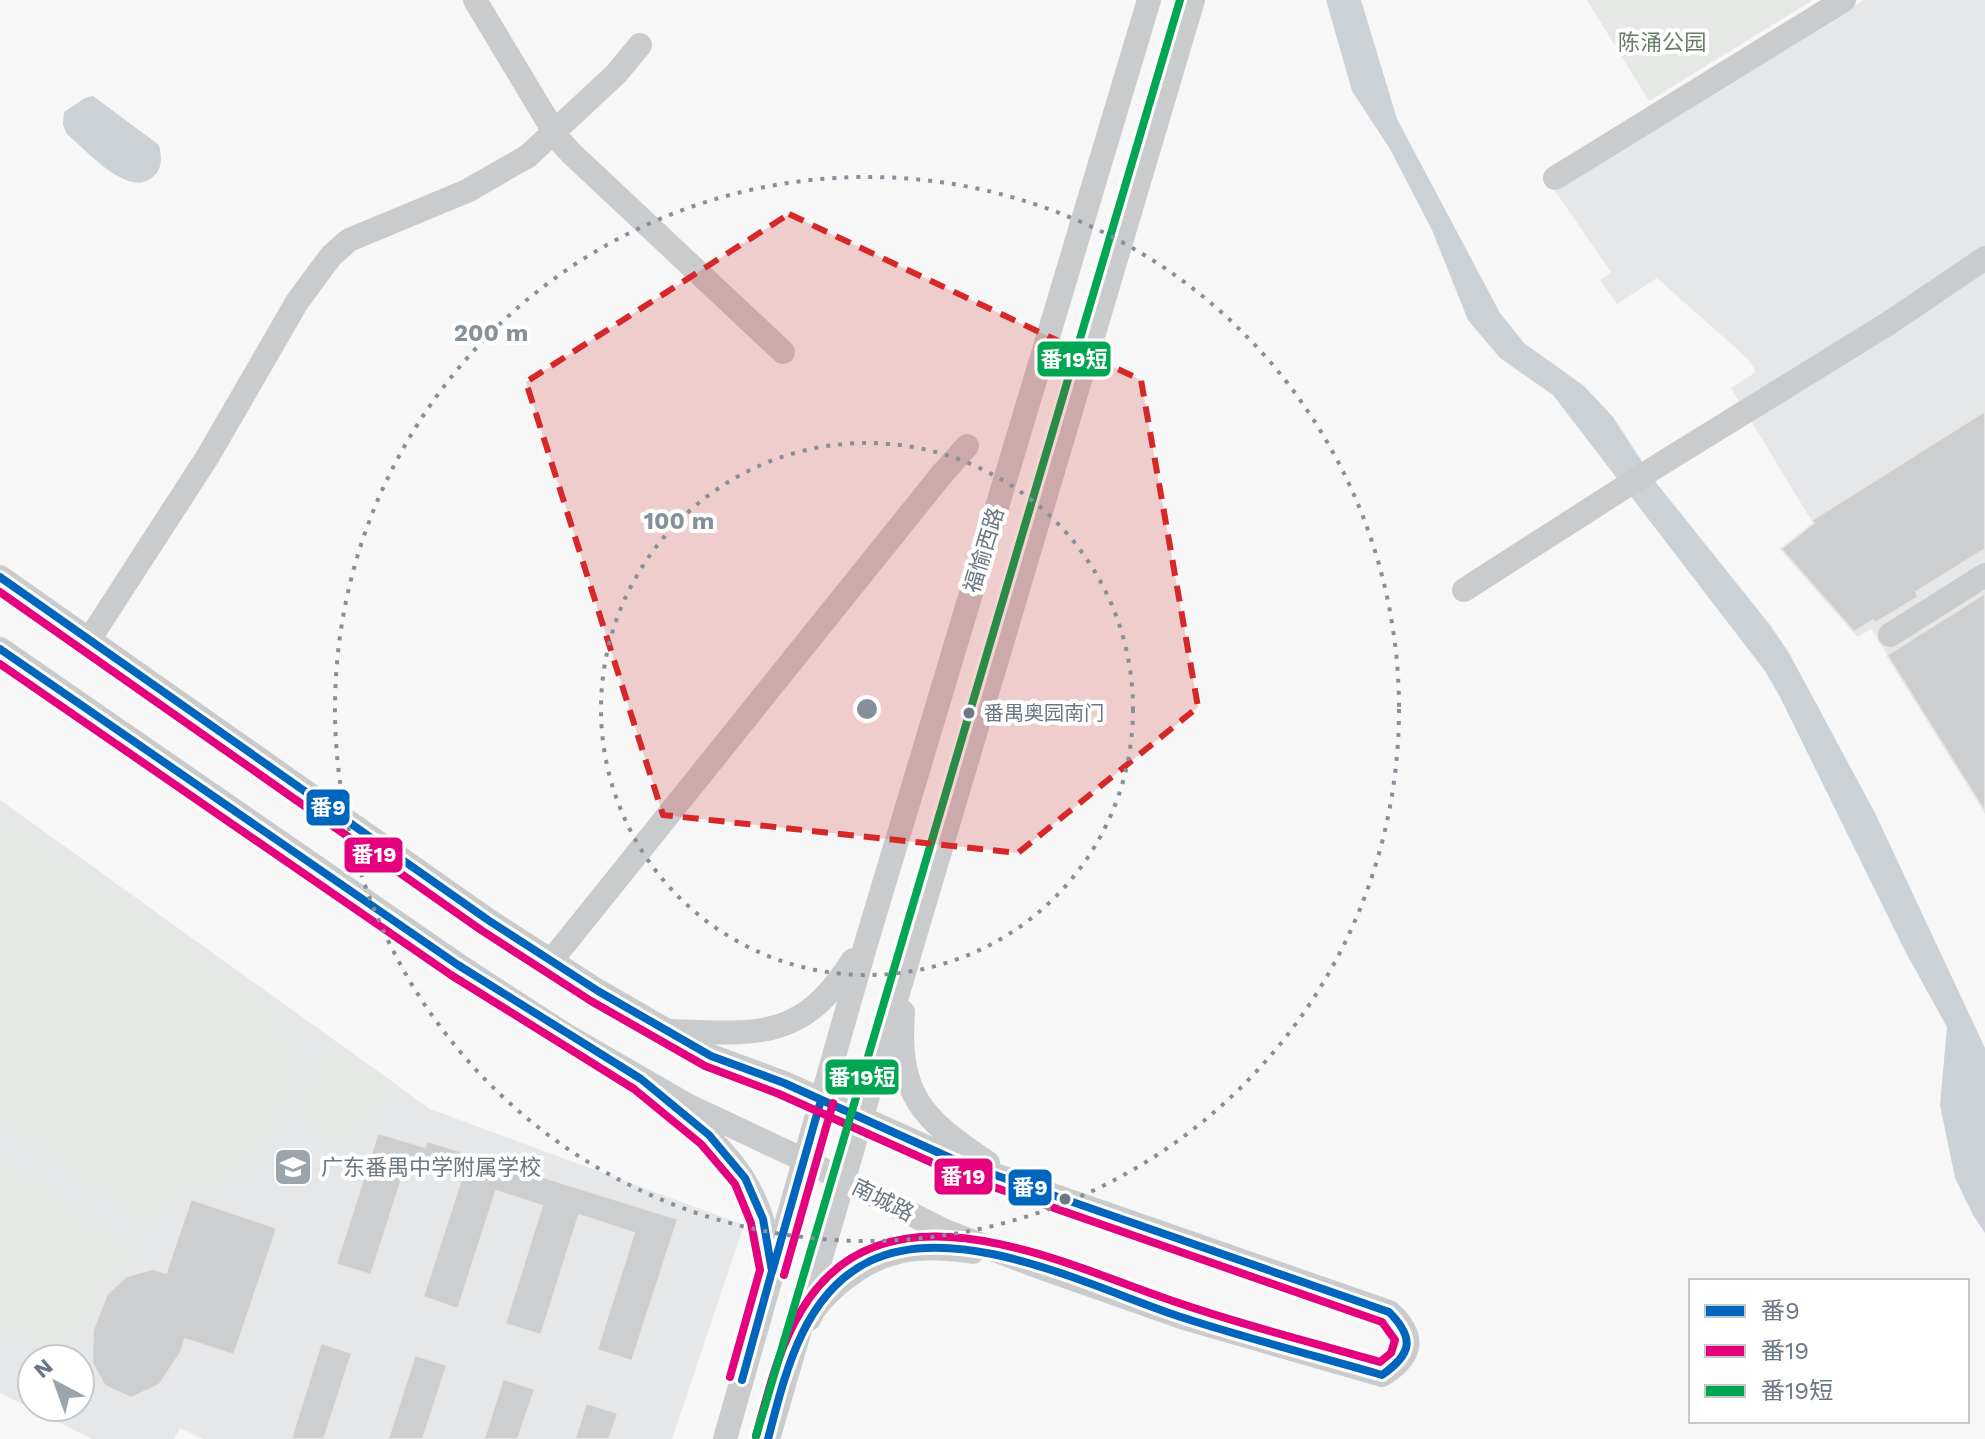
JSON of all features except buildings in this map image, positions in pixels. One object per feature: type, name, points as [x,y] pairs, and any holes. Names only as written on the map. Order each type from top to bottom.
[{"type":"street","points":[[475,0],[555,133],[572,154],[783,352]]},
{"type":"street","name":"福愉西路","points":[[772,1271],[880,895],[1149,0]]},
{"type":"street","name":"福愉西路","points":[[787,1369],[1193,0]]},
{"type":"street","points":[[1555,178],[1844,0]]},
{"type":"street","points":[[89,640],[208,456],[297,302],[331,256],[349,240],[444,202],[498,176],[528,156],[616,74],[640,45]]},
{"type":"street","points":[[1464,590],[1889,323],[1985,258]]},
{"type":"street","points":[[551,961],[967,446]]},
{"type":"street","points":[[1890,635],[1985,575]]},
{"type":"street","name":"南城路","points":[[0,577],[445,890],[551,961],[711,1056],[821,1100],[930,1150],[1389,1312],[1407,1334],[1408,1345],[1404,1356],[1394,1368],[1382,1375],[1184,1318],[1024,1262],[945,1231],[685,1104],[469,972],[0,649]]},
{"type":"street","points":[[666,1031],[762,1031],[801,1017],[819,1004],[838,983],[859,949],[880,895]]},
{"type":"street","points":[[908,959],[901,1043],[904,1071],[913,1094],[928,1118],[949,1136],[1024,1185]]},
{"type":"street","points":[[641,1079],[709,1135],[745,1178],[763,1219],[772,1271],[725,1439]]},
{"type":"street","points":[[768,1439],[787,1369],[813,1310],[839,1284],[871,1260],[925,1247],[953,1248],[1024,1262]]},
{"type":"highlighted area","points":[[789,214],[1141,380],[1198,707],[1018,853],[663,815],[526,382]]},
{"type":"shaded area","points":[[1326,0],[1361,0],[1397,119],[1500,313],[1524,343],[1584,386],[1613,417],[1654,480],[1770,625],[1789,653],[1875,813],[1985,1048],[1985,1233],[1955,1178],[1940,1105],[1947,1027],[1905,951],[1780,697],[1765,671],[1553,395],[1500,358],[1468,320],[1432,230],[1390,149],[1352,91]]},
{"type":"shaded area","points":[[1864,0],[1985,0],[1985,812],[1871,629],[1858,637],[1781,549],[1813,523],[1731,388],[1756,372],[1749,360],[1657,278],[1617,304],[1600,280],[1611,272],[1555,191]]},
{"type":"shaded area","points":[[93,96],[159,145],[160,164],[150,179],[140,183],[118,176],[67,134],[63,125],[64,112]]},
{"type":"shaded area","name":"广东番禺中学附属学校","points":[[0,800],[430,1109],[744,1225],[672,1439],[203,1439],[180,1428],[174,1439],[92,1439],[60,1423],[96,1423],[96,1343],[16,1343],[16,1401],[0,1393]]},
{"type":"green space","name":"陈涌公园","points":[[1587,0],[1813,0],[1649,101]]},
{"type":"green space","points":[[0,824],[39,835],[258,989],[280,1017],[291,1043],[291,1081],[287,1105],[333,1040],[397,1085],[349,1153],[286,1108],[280,1133],[245,1170],[209,1193],[174,1197],[150,1229],[0,1125]]},
{"type":"green space","points":[[0,1154],[138,1249],[73,1343],[25,1343],[0,1326]]},
{"type":"transit line","name":"番19短","points":[[756,1436],[1180,0]]},
{"type":"transit line","name":"番9","points":[[0,577],[488,920],[598,991],[711,1056],[784,1083],[966,1165],[1389,1312],[1406,1338],[1404,1353],[1382,1375],[1184,1318],[1028,1263],[945,1248],[906,1250],[870,1261],[847,1275],[828,1293],[800,1338],[768,1439]]},
{"type":"transit line","name":"番19","points":[[0,592],[481,930],[591,1001],[705,1066],[779,1094],[962,1176],[1382,1322],[1395,1340],[1391,1353],[1380,1362],[1209,1313],[1014,1247],[965,1238],[918,1237],[874,1247],[834,1271],[801,1311],[780,1356],[756,1436]]},
{"type":"transit line","name":"番9","points":[[0,649],[458,965],[641,1079],[709,1135],[745,1178],[763,1219],[772,1271],[742,1380]]},
{"type":"transit line","name":"番19","points":[[0,664],[451,975],[634,1089],[701,1144],[735,1184],[751,1223],[760,1270],[730,1377]]},
{"type":"transit line","name":"番9","points":[[772,1272],[821,1100]]},
{"type":"transit line","name":"番19","points":[[784,1275],[833,1103]]},
{"type":"place","name":"番禺奥园南门","points":[[969,713]]},
{"type":"place","name":"广东番禺中学附属学校","points":[[293,1167]]}]
